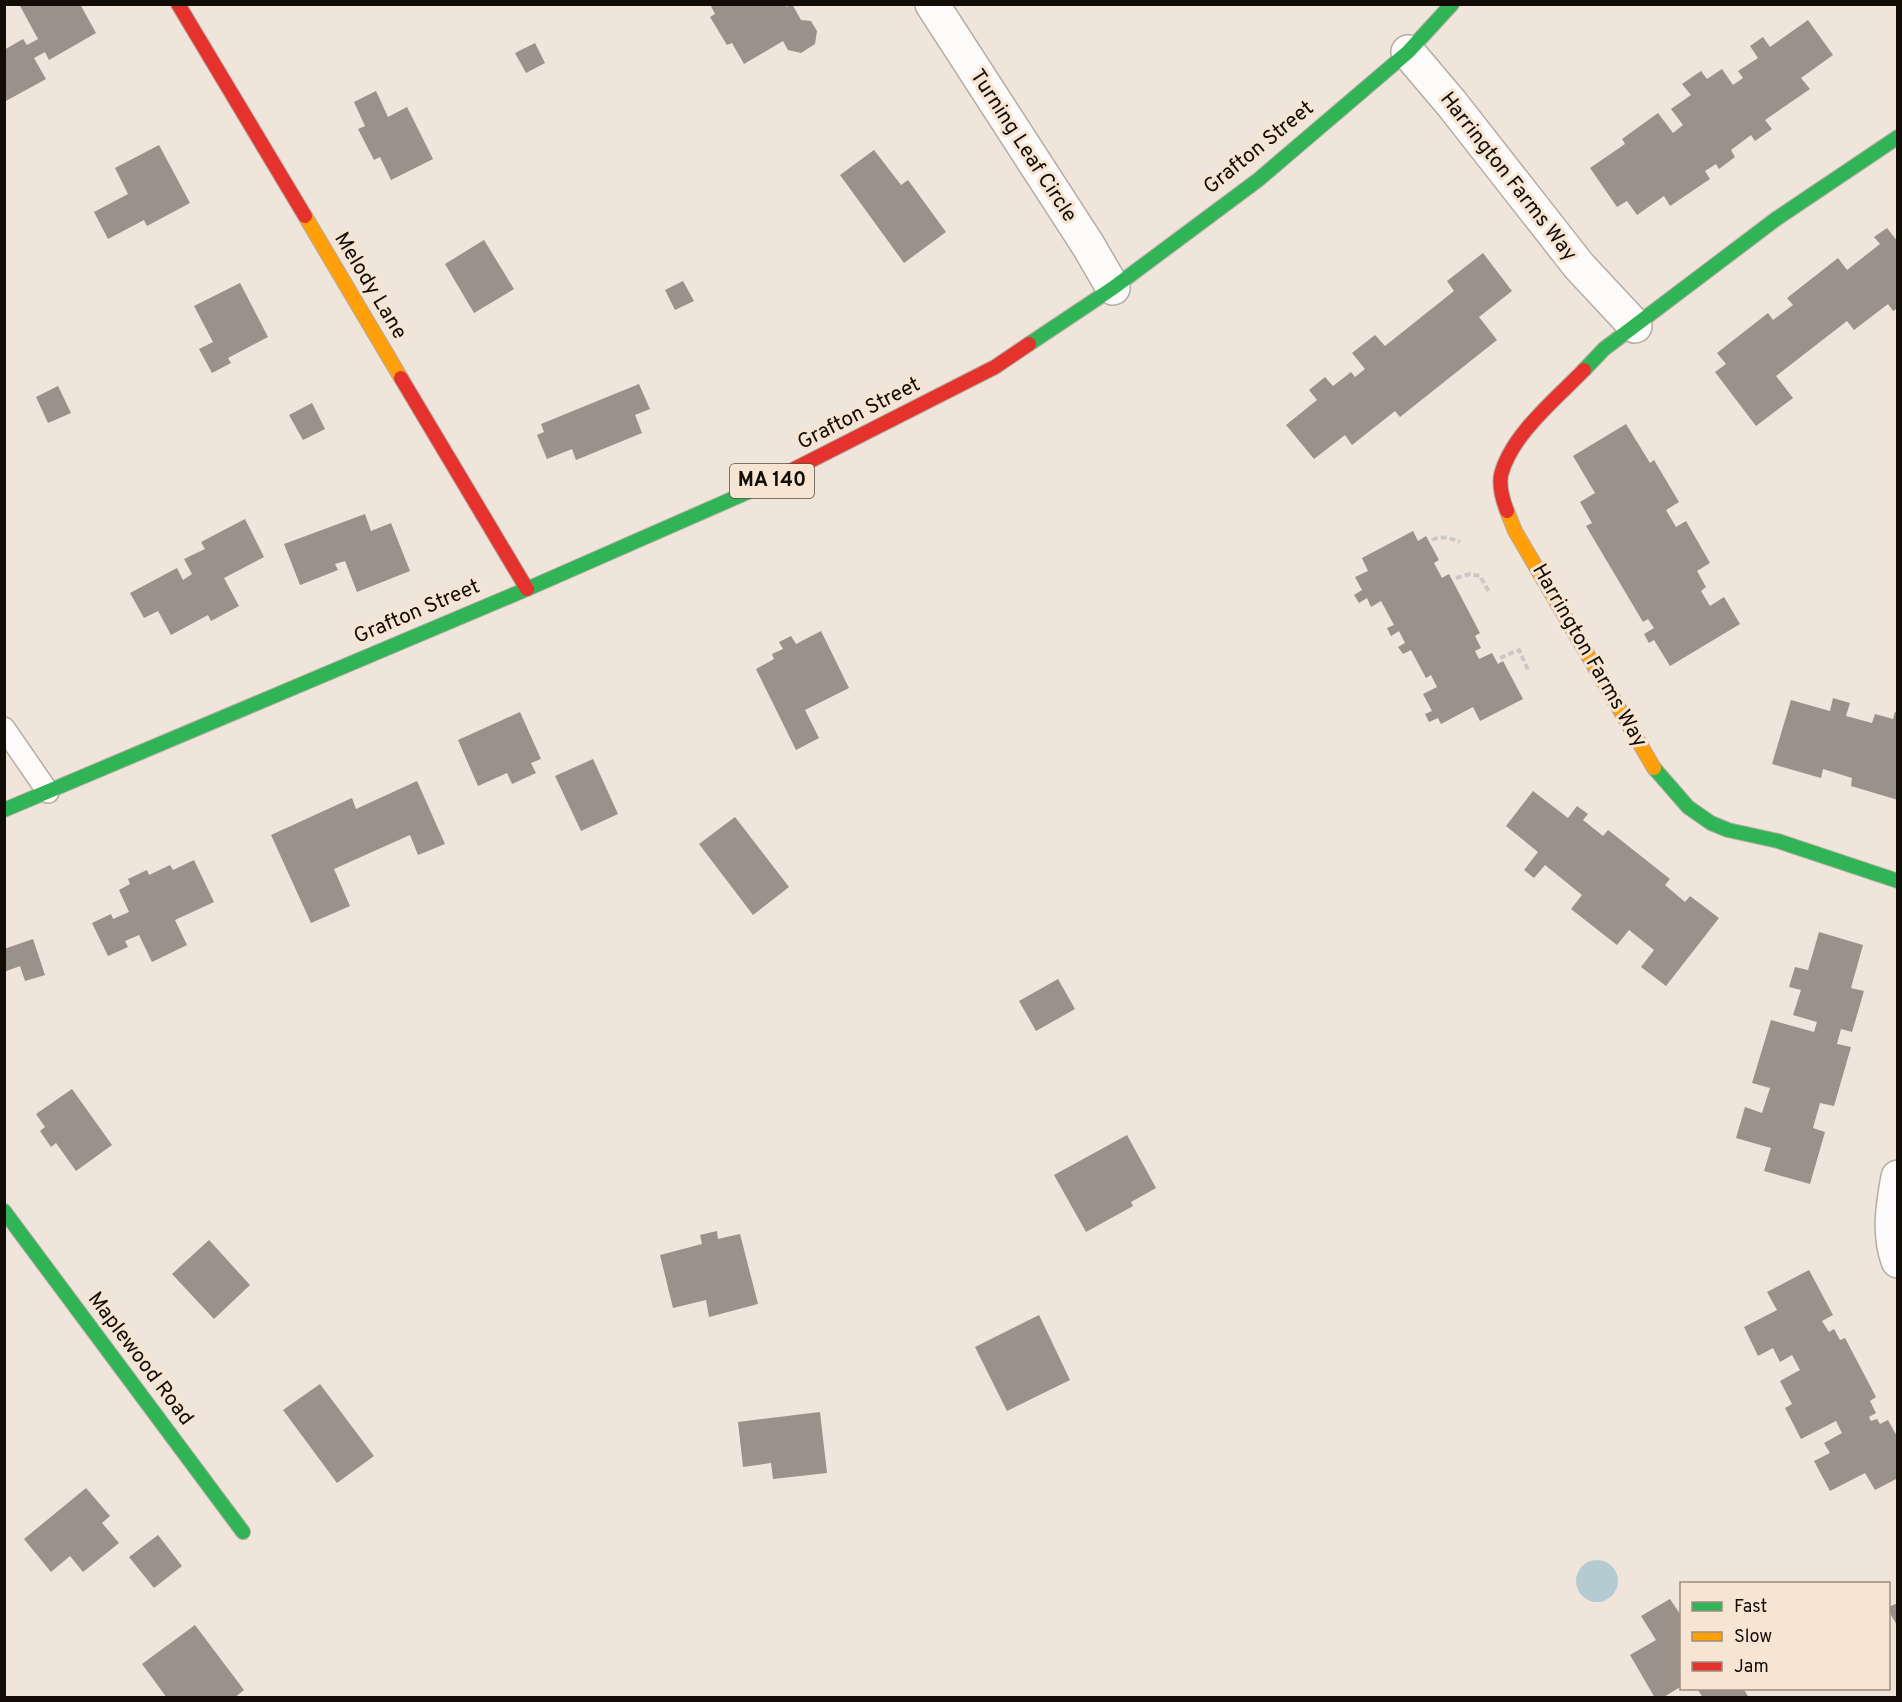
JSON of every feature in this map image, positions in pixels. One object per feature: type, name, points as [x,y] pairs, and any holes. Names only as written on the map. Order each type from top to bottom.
[{"type":"street","name":"Melody Lane","points":[[178,4],[526,589]]},
{"type":"street","name":"Turning Leaf Circle","points":[[932,4],[1088,244],[1113,288]]},
{"type":"street","name":"Grafton Street","points":[[4,810],[526,589],[774,481],[995,367],[1113,288],[1258,180],[1408,52],[1452,4]]},
{"type":"street","name":"Harrington Farms Way","points":[[1408,52],[1452,104],[1579,266],[1635,326]]},
{"type":"street","name":"Harrington Farms Way","points":[[1898,137],[1776,219],[1604,349],[1525,430],[1511,451],[1501,476],[1501,490],[1509,519],[1654,768],[1688,807],[1711,823],[1728,830],[1778,841],[1898,881]]},
{"type":"street","points":[[1898,1177],[1892,1211],[1892,1234],[1898,1261]]},
{"type":"street","name":"Maplewood Road","points":[[4,1210],[243,1532]]},
{"type":"lane","points":[[4,728],[48,792]]},
{"type":"path","points":[[1432,540],[1439,536],[1460,542]]},
{"type":"path","points":[[1456,578],[1470,574],[1480,576],[1489,592]]},
{"type":"path","points":[[1500,657],[1519,650],[1529,672]]},
{"type":"water","points":[[1597,1560],[1612,1566],[1618,1581],[1612,1596],[1597,1602],[1582,1596],[1576,1581],[1582,1566]]},
{"type":"building","points":[[19,4],[80,4],[96,33],[49,60],[45,52],[34,58],[46,79],[4,102],[4,50],[23,39],[27,45],[38,39]]},
{"type":"building","points":[[710,4],[785,4],[786,7],[792,4],[801,20],[811,21],[817,31],[815,44],[801,53],[788,50],[783,41],[744,64],[732,43],[727,45],[710,17],[715,14]]},
{"type":"building","points":[[1808,20],[1833,55],[1801,78],[1810,89],[1765,120],[1772,129],[1755,141],[1751,135],[1731,150],[1735,157],[1719,169],[1716,164],[1705,171],[1710,179],[1670,206],[1664,196],[1637,215],[1627,201],[1617,207],[1590,168],[1625,144],[1622,139],[1658,113],[1673,133],[1683,125],[1671,109],[1691,95],[1682,84],[1701,71],[1707,79],[1722,69],[1733,85],[1743,78],[1738,71],[1758,58],[1750,46],[1763,37],[1770,47]]},
{"type":"building","points":[[535,43],[545,63],[526,73],[515,53]]},
{"type":"building","points":[[376,91],[388,117],[407,107],[433,159],[391,180],[380,157],[374,160],[358,129],[365,126],[354,102]]},
{"type":"building","points":[[159,145],[190,203],[147,226],[144,220],[108,239],[94,212],[128,194],[115,168]]},
{"type":"building","points":[[874,150],[901,185],[908,180],[946,232],[904,263],[840,175]]},
{"type":"building","points":[[1887,228],[1898,242],[1898,308],[1893,311],[1888,304],[1854,330],[1847,321],[1776,376],[1793,398],[1756,426],[1715,372],[1726,364],[1717,353],[1768,313],[1773,320],[1793,305],[1787,298],[1838,258],[1847,270],[1880,244],[1874,237]]},
{"type":"building","points":[[484,240],[514,289],[474,313],[445,264]]},
{"type":"building","points":[[1483,253],[1512,291],[1479,317],[1497,340],[1400,417],[1395,411],[1352,445],[1345,435],[1314,459],[1286,425],[1317,400],[1309,390],[1325,377],[1333,386],[1351,372],[1355,377],[1365,369],[1352,353],[1375,335],[1385,346],[1454,291],[1447,281]]},
{"type":"building","points":[[683,281],[694,301],[675,310],[665,290]]},
{"type":"building","points":[[240,283],[268,337],[228,358],[231,363],[212,373],[199,349],[213,342],[194,306]]},
{"type":"building","points":[[639,384],[650,409],[635,415],[642,433],[576,460],[572,449],[547,459],[537,435],[544,432],[541,424]]},
{"type":"building","points":[[58,386],[71,413],[48,423],[36,397]]},
{"type":"building","points":[[312,403],[325,429],[303,440],[289,415]]},
{"type":"building","points":[[1626,424],[1650,463],[1654,460],[1679,502],[1666,510],[1676,527],[1686,521],[1710,563],[1697,571],[1706,587],[1701,591],[1710,606],[1724,597],[1740,624],[1670,666],[1654,640],[1649,643],[1644,634],[1654,628],[1648,619],[1643,622],[1586,526],[1592,523],[1580,502],[1595,493],[1573,456]]},
{"type":"building","points":[[365,514],[371,531],[391,523],[410,571],[357,592],[345,561],[335,564],[338,570],[300,585],[284,544]]},
{"type":"building","points":[[245,519],[264,557],[224,578],[239,606],[211,621],[208,615],[171,635],[158,611],[144,618],[130,593],[177,568],[183,580],[192,574],[184,559],[205,549],[201,542]]},
{"type":"building","points":[[1413,531],[1418,541],[1426,536],[1439,560],[1434,563],[1442,578],[1449,574],[1480,633],[1475,636],[1481,648],[1475,651],[1479,659],[1492,653],[1498,664],[1503,661],[1523,699],[1480,721],[1473,707],[1441,724],[1438,718],[1429,722],[1425,714],[1432,711],[1423,694],[1437,687],[1431,675],[1426,678],[1411,650],[1403,654],[1398,647],[1405,643],[1399,631],[1391,636],[1387,628],[1394,625],[1381,601],[1371,607],[1367,598],[1359,603],[1354,595],[1362,590],[1355,577],[1368,571],[1362,558]]},
{"type":"building","points":[[821,631],[849,688],[805,710],[819,738],[796,750],[756,669],[774,659],[772,654],[783,649],[779,642],[791,636],[796,644]]},
{"type":"building","points":[[1833,698],[1850,703],[1846,716],[1872,723],[1875,714],[1893,719],[1895,712],[1898,713],[1898,800],[1851,786],[1852,778],[1823,769],[1821,778],[1772,764],[1791,700],[1830,711]]},
{"type":"building","points":[[520,712],[541,759],[531,763],[536,773],[512,784],[507,773],[478,786],[458,740]]},
{"type":"building","points":[[593,759],[618,814],[581,831],[555,776]]},
{"type":"building","points":[[417,781],[445,844],[418,855],[410,835],[334,869],[350,906],[311,923],[271,835],[352,798],[356,809]]},
{"type":"building","points":[[1533,791],[1568,818],[1577,806],[1588,814],[1583,820],[1603,836],[1608,830],[1670,879],[1665,885],[1685,902],[1690,896],[1719,918],[1666,986],[1641,967],[1654,950],[1629,930],[1617,945],[1571,909],[1582,895],[1545,865],[1534,878],[1524,870],[1538,852],[1506,826]]},
{"type":"building","points":[[735,817],[789,887],[753,915],[699,844]]},
{"type":"building","points":[[194,860],[214,902],[175,920],[187,945],[152,962],[139,935],[125,941],[128,947],[108,956],[92,923],[111,914],[113,919],[129,912],[119,890],[130,884],[128,879],[147,870],[149,875],[170,865],[173,870]]},
{"type":"building","points":[[1819,932],[1863,945],[1851,988],[1864,991],[1852,1032],[1841,1029],[1837,1044],[1851,1047],[1834,1106],[1820,1103],[1813,1128],[1825,1132],[1810,1184],[1764,1171],[1771,1148],[1736,1138],[1745,1107],[1762,1113],[1770,1088],[1752,1083],[1771,1020],[1814,1032],[1817,1022],[1793,1015],[1801,990],[1789,987],[1795,967],[1808,970]]},
{"type":"building","points":[[33,939],[45,975],[25,981],[20,966],[4,972],[4,949]]},
{"type":"building","points":[[1058,979],[1075,1009],[1036,1031],[1019,1001]]},
{"type":"building","points":[[72,1089],[112,1145],[76,1171],[56,1143],[51,1147],[40,1131],[45,1127],[36,1114]]},
{"type":"building","points":[[1127,1135],[1156,1188],[1131,1202],[1133,1206],[1086,1232],[1054,1175]]},
{"type":"building","points":[[717,1231],[718,1239],[740,1234],[758,1304],[709,1317],[706,1300],[673,1308],[660,1255],[702,1244],[700,1235]]},
{"type":"building","points":[[209,1240],[250,1285],[214,1319],[172,1274]]},
{"type":"building","points":[[1809,1270],[1833,1315],[1822,1321],[1829,1332],[1834,1329],[1840,1340],[1845,1338],[1876,1397],[1870,1401],[1876,1413],[1869,1417],[1871,1421],[1877,1419],[1880,1424],[1888,1420],[1898,1438],[1898,1478],[1875,1490],[1865,1473],[1830,1491],[1814,1461],[1830,1453],[1824,1443],[1842,1433],[1836,1421],[1801,1439],[1785,1408],[1792,1404],[1780,1381],[1800,1370],[1792,1355],[1780,1362],[1773,1348],[1758,1356],[1744,1327],[1777,1310],[1767,1292]]},
{"type":"building","points":[[1039,1315],[1070,1380],[1007,1411],[975,1347]]},
{"type":"building","points":[[320,1384],[374,1456],[337,1483],[283,1410]]},
{"type":"building","points":[[820,1412],[827,1473],[773,1479],[771,1463],[743,1467],[738,1422]]},
{"type":"building","points":[[86,1488],[110,1516],[102,1523],[119,1543],[83,1572],[70,1556],[51,1572],[24,1539]]},
{"type":"building","points":[[158,1535],[182,1566],[154,1588],[129,1557]]},
{"type":"building","points":[[1670,1599],[1680,1614],[1680,1687],[1662,1698],[1655,1698],[1630,1655],[1656,1640],[1641,1616]]},
{"type":"building","points":[[1898,1603],[1898,1627],[1890,1613],[1890,1606]]},
{"type":"building","points":[[195,1625],[244,1690],[234,1698],[167,1698],[142,1664]]},
{"type":"building","points":[[1698,1690],[1744,1690],[1749,1698],[1703,1698]]},
{"type":"traffic: fast","points":[[1029,344],[1113,288],[1258,180],[1408,52],[1452,4]]},
{"type":"traffic: fast","points":[[1584,370],[1604,349],[1776,219],[1898,137]]},
{"type":"traffic: fast","points":[[4,810],[527,589],[757,488]]},
{"type":"traffic: fast","points":[[1654,768],[1688,807],[1711,823],[1728,830],[1778,841],[1898,881]]},
{"type":"traffic: fast","points":[[4,1211],[243,1532]]},
{"type":"traffic: slow","points":[[305,216],[401,378]]},
{"type":"traffic: slow","points":[[1507,511],[1515,531],[1654,768]]},
{"type":"traffic: jam","points":[[178,4],[305,216]]},
{"type":"traffic: jam","points":[[757,488],[995,367],[1029,344]]},
{"type":"traffic: jam","points":[[1507,511],[1501,484],[1501,475],[1506,460],[1536,418],[1584,370]]},
{"type":"traffic: jam","points":[[401,378],[527,589]]}]
